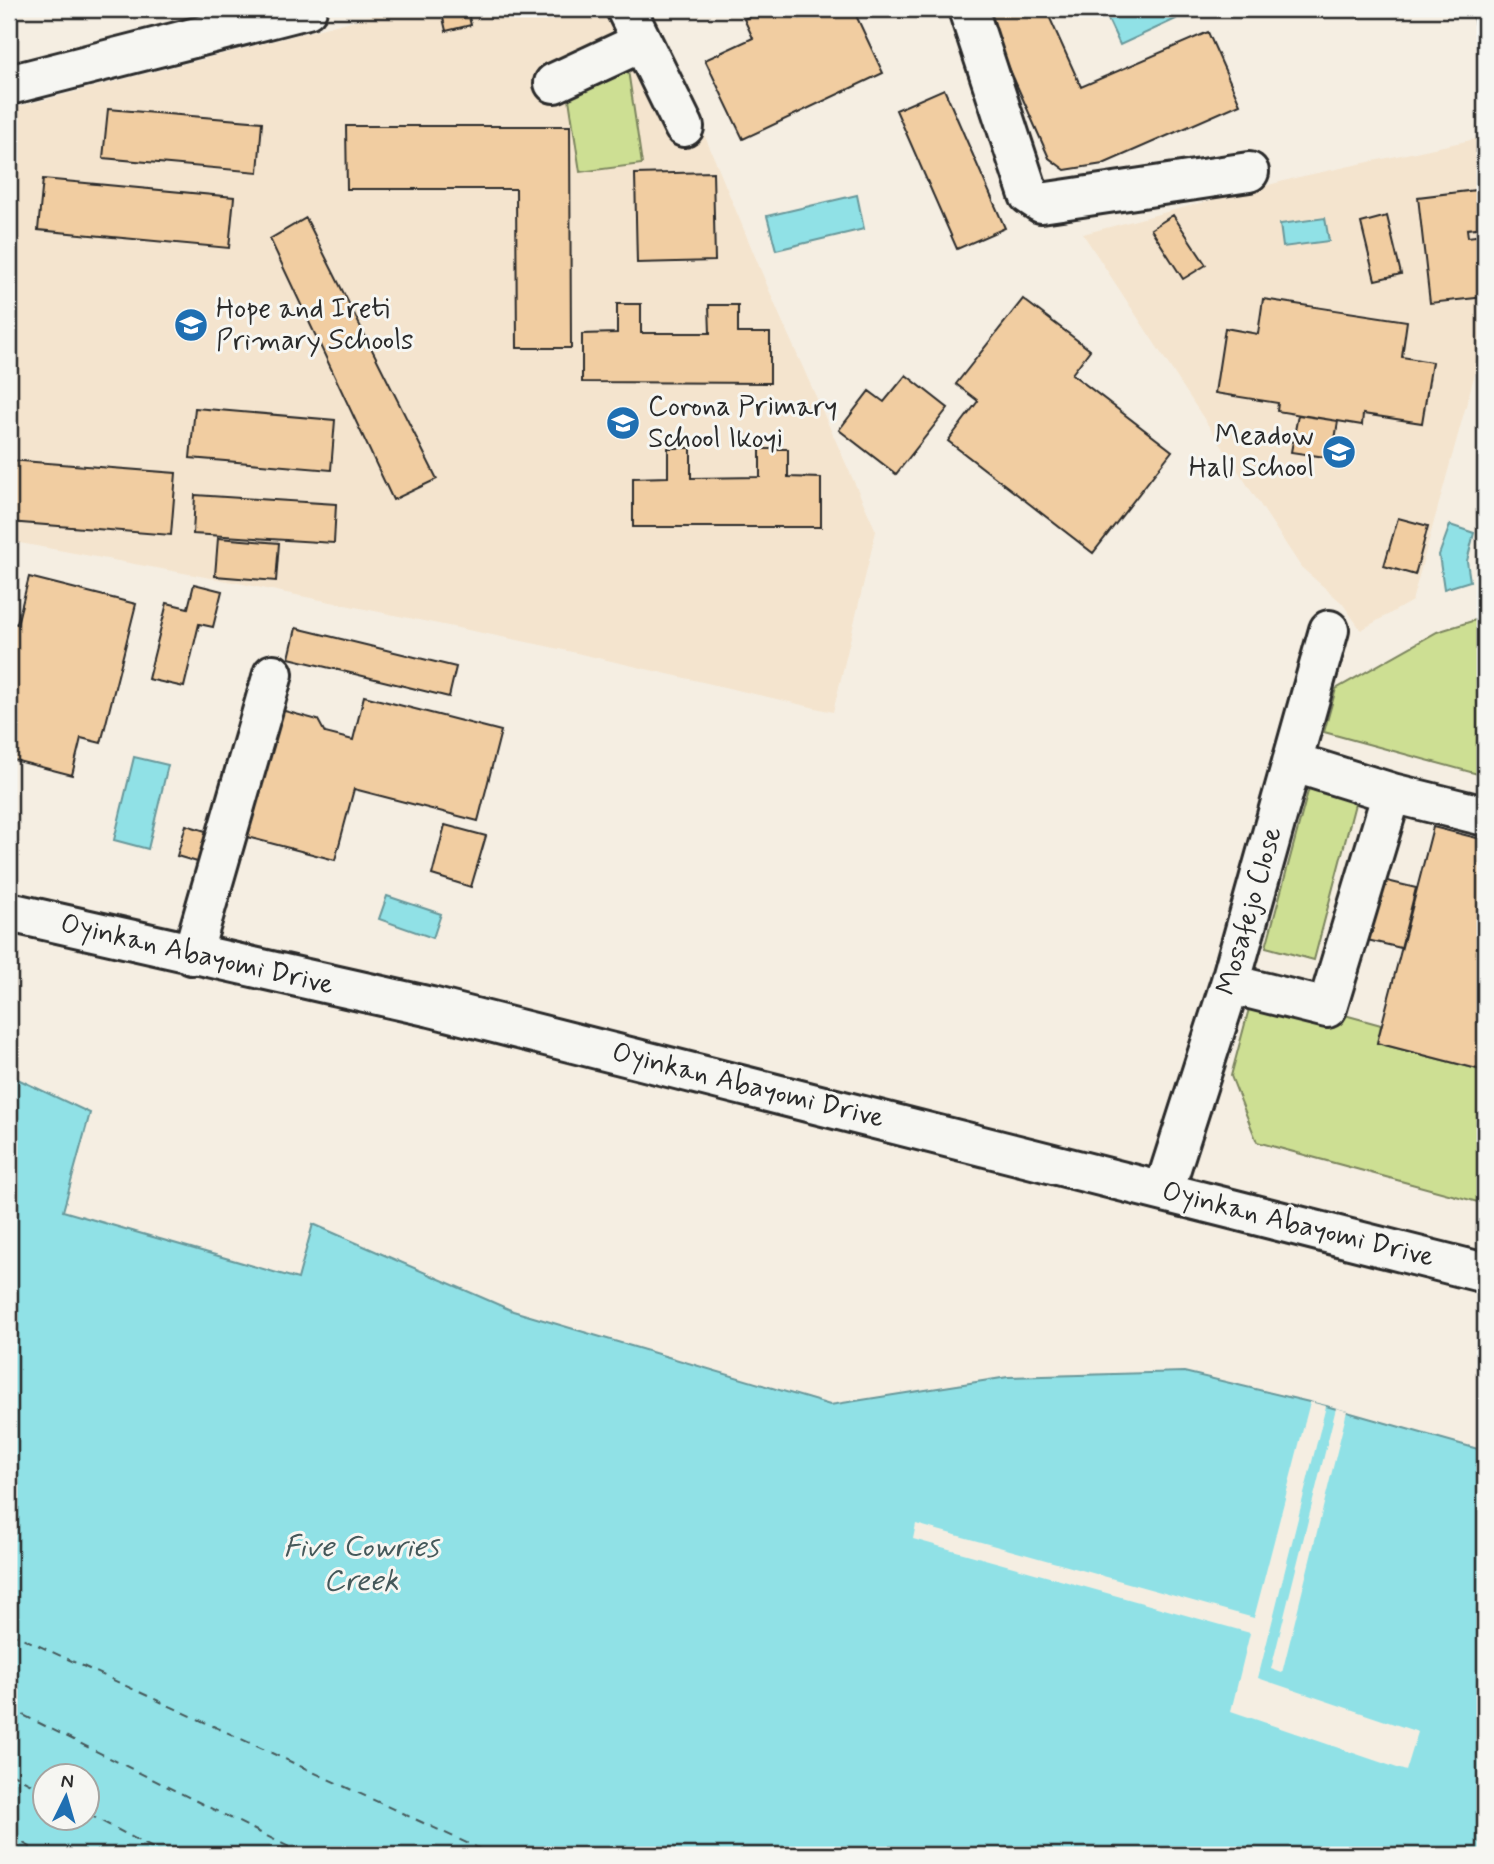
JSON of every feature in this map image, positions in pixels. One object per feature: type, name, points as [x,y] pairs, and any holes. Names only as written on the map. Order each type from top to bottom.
[{"type":"street","points":[[9,85],[307,9]]},
{"type":"street","points":[[968,9],[1029,195],[1041,203],[1249,172]]},
{"type":"street","points":[[554,83],[634,25],[684,127]]},
{"type":"street","name":"Mosafejo Close","points":[[1164,1190],[1230,984],[1329,630]]},
{"type":"street","points":[[192,955],[273,674]]},
{"type":"street","points":[[1292,762],[1392,793],[1485,816]]},
{"type":"street","points":[[1230,984],[1327,1008],[1392,793]]},
{"type":"street","name":"Oyinkan Abayomi Drive","points":[[9,912],[431,1007],[1485,1273]]},
{"type":"shaded area","points":[[398,9],[652,9],[779,314],[876,531],[833,712],[546,646],[238,583],[9,541],[9,109]]},
{"type":"shaded area","name":"Meadow Hall School","points":[[1485,137],[1485,337],[1412,601],[1361,630],[1342,603],[1301,567],[1083,234],[1299,177]]},
{"type":"green space","points":[[625,50],[642,164],[580,172],[563,59]]},
{"type":"green space","points":[[1485,617],[1485,776],[1324,732],[1336,689],[1437,632]]},
{"type":"green space","points":[[1314,769],[1361,781],[1314,960],[1266,947]]},
{"type":"green space","points":[[1254,990],[1381,1025],[1377,1043],[1485,1071],[1485,1204],[1257,1142],[1231,1076]]},
{"type":"water","points":[[1120,9],[1172,9],[1176,19],[1120,45],[1106,15]]},
{"type":"water","points":[[857,195],[864,229],[776,250],[767,216]]},
{"type":"water","points":[[1325,218],[1329,241],[1283,247],[1280,224]]},
{"type":"water","points":[[1450,525],[1474,533],[1467,561],[1470,581],[1444,589],[1439,555]]},
{"type":"water","points":[[134,757],[168,765],[148,849],[114,840]]},
{"type":"water","points":[[387,896],[441,914],[433,938],[379,919]]},
{"type":"water","name":"Five Cowries Creek","points":[[9,1075],[90,1113],[63,1211],[298,1279],[313,1224],[513,1311],[830,1405],[1008,1377],[1184,1372],[1326,1406],[1485,1451],[1485,1855],[9,1855]]},
{"type":"pier","points":[[1310,1402],[1326,1406],[1258,1678],[1418,1732],[1406,1771],[1231,1711],[1250,1633],[913,1539],[916,1524],[1254,1618]]},
{"type":"pier","points":[[1336,1408],[1347,1411],[1282,1673],[1271,1669]]},
{"type":"building","points":[[441,9],[467,9],[471,25],[446,31]]},
{"type":"building","points":[[765,9],[796,9],[800,18],[821,9],[853,9],[883,73],[743,139],[705,60],[753,38],[744,19]]},
{"type":"building","points":[[983,9],[1059,9],[1048,14],[1081,87],[1208,32],[1240,104],[1103,164],[1065,170],[1049,158]]},
{"type":"building","points":[[1471,9],[1485,9],[1485,65]]},
{"type":"building","points":[[1475,9],[1485,9],[1485,48]]},
{"type":"building","points":[[944,89],[1005,228],[957,249],[896,110]]},
{"type":"building","points":[[108,109],[262,122],[258,172],[103,158]]},
{"type":"building","points":[[346,126],[570,126],[571,348],[517,348],[516,189],[347,189]]},
{"type":"building","points":[[713,172],[715,261],[637,263],[635,174]]},
{"type":"building","points":[[43,179],[234,197],[229,248],[38,230]]},
{"type":"building","points":[[1485,189],[1485,227],[1467,229],[1468,237],[1484,235],[1485,297],[1430,303],[1418,197]]},
{"type":"building","points":[[1173,215],[1206,265],[1183,279],[1151,229]]},
{"type":"building","points":[[1387,216],[1401,274],[1375,280],[1361,223]]},
{"type":"building","points":[[306,218],[437,479],[393,500],[270,239]]},
{"type":"building","points":[[1023,299],[1090,350],[1072,374],[1172,451],[1093,553],[948,441],[978,401],[956,384]]},
{"type":"building","points":[[1263,299],[1407,321],[1402,357],[1432,362],[1422,423],[1363,414],[1362,425],[1277,411],[1278,403],[1215,393],[1225,328],[1258,334]]},
{"type":"building","points":[[617,304],[641,304],[641,333],[710,333],[709,305],[738,305],[738,333],[770,333],[770,383],[582,382],[582,334],[617,333]]},
{"type":"building","points":[[906,375],[948,408],[896,474],[839,430],[869,391],[884,402]]},
{"type":"building","points":[[195,408],[335,420],[331,470],[190,458]]},
{"type":"building","points":[[1298,415],[1338,421],[1332,458],[1291,452]]},
{"type":"building","points":[[668,448],[691,448],[691,478],[760,477],[760,449],[788,449],[788,477],[821,478],[821,527],[633,527],[633,478],[668,477]]},
{"type":"building","points":[[9,460],[176,473],[171,535],[9,522]]},
{"type":"building","points":[[195,495],[336,504],[334,543],[193,534]]},
{"type":"building","points":[[1398,518],[1428,526],[1415,575],[1384,566]]},
{"type":"building","points":[[218,538],[279,543],[276,581],[215,576]]},
{"type":"building","points":[[29,577],[136,604],[101,743],[81,738],[72,775],[10,759],[18,725],[9,722],[9,622],[17,624]]},
{"type":"building","points":[[194,584],[222,591],[213,627],[199,624],[184,687],[148,679],[167,603],[188,608]]},
{"type":"building","points":[[296,628],[456,667],[449,697],[289,658]]},
{"type":"building","points":[[364,696],[501,731],[478,821],[354,789],[335,860],[247,837],[281,710],[318,720],[325,733],[353,740]]},
{"type":"building","points":[[186,825],[212,833],[204,864],[177,856]]},
{"type":"building","points":[[445,825],[486,836],[471,887],[432,875]]},
{"type":"building","points":[[1433,827],[1485,840],[1485,1071],[1377,1043]]},
{"type":"building","points":[[1379,879],[1416,888],[1401,948],[1363,939]]},
{"type":"ferry route","points":[[9,1632],[493,1855]]},
{"type":"ferry route","points":[[9,1708],[305,1855]]},
{"type":"ferry route","points":[[9,1772],[32,1784]]},
{"type":"ferry route","points":[[102,1821],[166,1855]]},
{"type":"ferry route","points":[[9,1835],[44,1855]]},
{"type":"place","name":"Hope and Ireti Primary Schools","points":[[191,325]]},
{"type":"place","name":"Corona Primary School Ikoyi","points":[[623,423]]},
{"type":"place","name":"Meadow Hall School","points":[[1339,452]]}]
